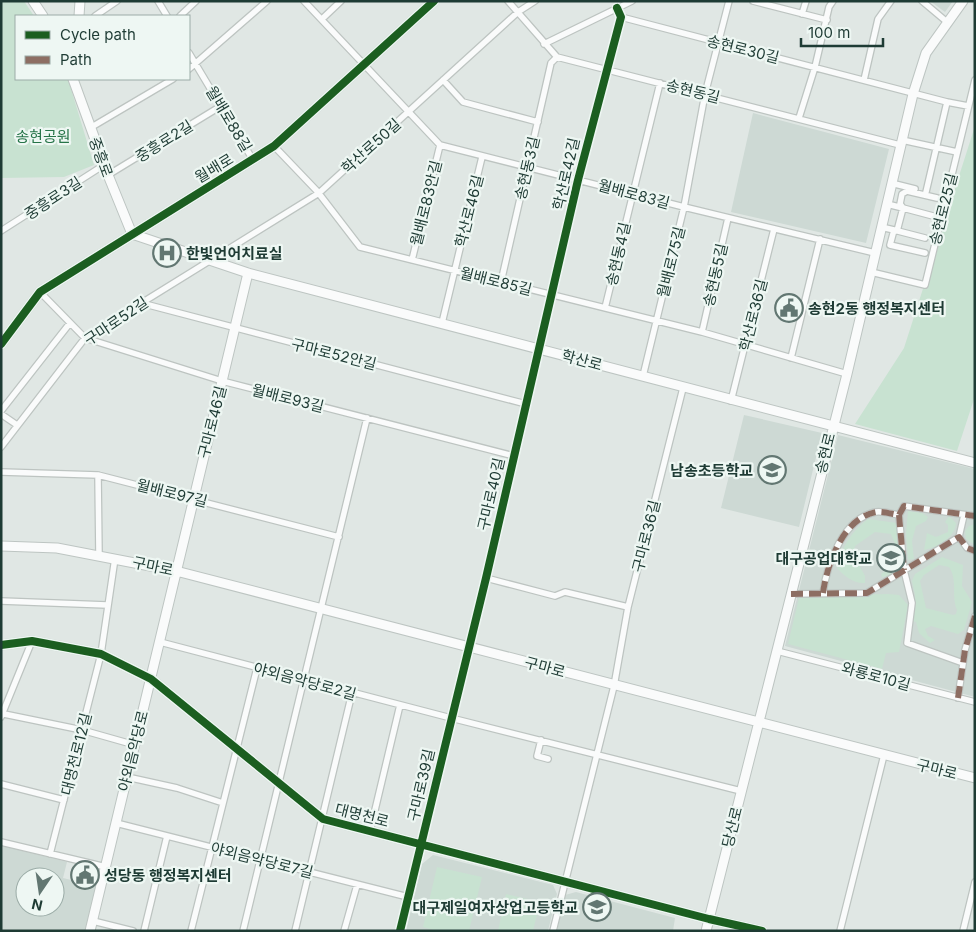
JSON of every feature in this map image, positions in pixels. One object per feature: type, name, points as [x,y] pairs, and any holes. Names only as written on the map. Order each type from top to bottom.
[{"type":"main road","points":[[33,1],[42,15]]},
{"type":"main road","points":[[78,15],[80,1]]},
{"type":"main road","name":"월배로","points":[[1,344],[40,292],[274,146],[434,1]]},
{"type":"main road","name":"송현로","points":[[758,723],[831,427],[846,374],[913,94],[926,53],[963,1]]},
{"type":"main road","name":"중흥로","points":[[73,80],[104,165],[132,234]]},
{"type":"main road","name":"학산로","points":[[132,234],[248,274],[539,348],[731,401],[975,463]]},
{"type":"main road","name":"구마로46길","points":[[176,571],[248,274]]},
{"type":"main road","name":"구마로","points":[[1,546],[57,548],[115,557],[176,571],[975,778]]},
{"type":"main road","name":"야외음악당로","points":[[90,931],[176,571]]},
{"type":"main road","name":"대명천로","points":[[1,645],[32,641],[101,654],[151,679],[323,819],[762,931]]},
{"type":"main road","name":"당산로","points":[[706,931],[758,723]]},
{"type":"street","points":[[96,15],[117,1]]},
{"type":"street","points":[[158,1],[166,15]]},
{"type":"street","points":[[181,15],[196,1]]},
{"type":"street","points":[[190,68],[267,1]]},
{"type":"street","name":"월배로83길","points":[[304,1],[440,145],[482,157],[875,253]]},
{"type":"street","points":[[322,19],[341,1]]},
{"type":"street","points":[[508,1],[557,57]]},
{"type":"street","name":"학산로50길","points":[[210,261],[319,193],[518,12],[535,1]]},
{"type":"street","points":[[544,44],[632,1]]},
{"type":"street","name":"월배로75길","points":[[643,376],[684,207],[705,94],[729,1]]},
{"type":"street","points":[[753,1],[779,4],[802,14],[827,20]]},
{"type":"street","points":[[802,14],[806,1]]},
{"type":"street","points":[[799,118],[815,67],[827,20],[828,7],[832,1]]},
{"type":"street","points":[[864,80],[878,19],[891,1]]},
{"type":"street","points":[[922,1],[947,22]]},
{"type":"street","points":[[617,8],[621,17]]},
{"type":"street","name":"송현로30길","points":[[621,17],[913,94]]},
{"type":"street","name":"학산로42길","points":[[539,348],[553,295],[578,180],[621,17]]},
{"type":"street","name":"월배로88길","points":[[190,55],[253,160]]},
{"type":"street","name":"송현동길","points":[[557,57],[799,118],[901,142],[957,152]]},
{"type":"street","name":"송현동3길","points":[[501,282],[551,63],[557,57]]},
{"type":"street","points":[[90,128],[171,80]]},
{"type":"street","points":[[443,80],[463,102],[538,122]]},
{"type":"street","name":"송현로25길","points":[[870,272],[925,285],[975,80]]},
{"type":"street","name":"송현동4길","points":[[605,308],[660,83]]},
{"type":"street","points":[[913,94],[968,106]]},
{"type":"street","points":[[926,192],[947,102]]},
{"type":"street","name":"중흥로2길","points":[[108,175],[220,106]]},
{"type":"street","name":"월배로83안길","points":[[412,260],[440,145]]},
{"type":"street","name":"월배로85길","points":[[274,146],[319,193],[360,247],[702,332],[846,374]]},
{"type":"street","name":"학산로46길","points":[[442,324],[482,157]]},
{"type":"street","name":"중흥로3길","points":[[1,231],[104,165]]},
{"type":"street","points":[[892,183],[946,197]]},
{"type":"street","points":[[925,253],[890,245],[903,208],[900,204],[902,194],[906,191],[937,198]]},
{"type":"street","points":[[887,204],[933,216]]},
{"type":"street","name":"송현동5길","points":[[702,332],[728,218]]},
{"type":"street","points":[[881,227],[925,238]]},
{"type":"street","name":"학산로36길","points":[[731,401],[774,229]]},
{"type":"street","points":[[791,358],[820,240]]},
{"type":"street","name":"구마로52길","points":[[1,447],[85,338],[210,261]]},
{"type":"street","name":"월배로93길","points":[[40,292],[85,338],[222,381],[514,456]]},
{"type":"street","name":"구마로52안길","points":[[141,303],[526,404]]},
{"type":"street","points":[[17,425],[1,412],[70,323]]},
{"type":"street","name":"구마로40길","points":[[468,646],[486,578],[539,348]]},
{"type":"street","name":"구마로36길","points":[[566,882],[614,686],[628,608],[683,388]]},
{"type":"street","points":[[244,931],[323,608],[367,418]]},
{"type":"street","name":"월배로97길","points":[[1,472],[98,475],[339,537]]},
{"type":"street","points":[[98,475],[99,554]]},
{"type":"street","points":[[963,663],[906,643],[912,603],[904,570],[899,515],[904,506],[975,516]]},
{"type":"street","points":[[823,593],[825,581],[844,535],[856,520],[877,512],[899,515]]},
{"type":"street","points":[[791,594],[867,592],[959,537],[964,515]]},
{"type":"street","points":[[959,537],[967,548],[975,551]]},
{"type":"street","name":"구마로","points":[[101,654],[115,557]]},
{"type":"street","points":[[486,578],[556,596],[565,592],[628,608]]},
{"type":"street","points":[[1,600],[107,605]]},
{"type":"street","points":[[958,698],[963,663],[975,616]]},
{"type":"street","points":[[32,641],[3,716],[82,730],[135,745]]},
{"type":"street","name":"야외음악당로2길","points":[[160,642],[352,693],[740,791]]},
{"type":"street","name":"구마로39길","points":[[400,931],[468,646]]},
{"type":"street","name":"와룡로10길","points":[[777,651],[975,702]]},
{"type":"street","name":"대명천로12길","points":[[50,854],[101,654]]},
{"type":"street","points":[[191,931],[257,668]]},
{"type":"street","points":[[295,931],[352,693]]},
{"type":"street","points":[[370,831],[400,705]]},
{"type":"street","points":[[541,740],[537,756],[548,759]]},
{"type":"street","points":[[840,931],[884,755]]},
{"type":"street","points":[[127,777],[177,788],[222,803]]},
{"type":"street","points":[[1,784],[64,800]]},
{"type":"street","name":"야외음악당로7길","points":[[116,823],[408,897]]},
{"type":"street","points":[[144,931],[167,836]]},
{"type":"street","points":[[1,842],[106,867]]},
{"type":"street","points":[[553,931],[566,882]]},
{"type":"street","points":[[963,931],[975,882]]},
{"type":"street","points":[[344,931],[357,885]]},
{"type":"street","points":[[92,921],[133,931]]},
{"type":"shaded area","points":[[930,1],[953,1],[945,12]]},
{"type":"shaded area","points":[[753,113],[889,149],[866,243],[731,212]]},
{"type":"shaded area","name":"남송초등학교","points":[[744,415],[822,433],[799,527],[721,508]]},
{"type":"shaded area","name":"대구공업대학교","points":[[838,435],[975,469],[975,697],[785,646]]},
{"type":"shaded area","points":[[3,846],[67,862],[65,870],[65,867],[15,867],[15,917],[65,917],[65,878],[96,886],[85,931],[1,931]]},
{"type":"shaded area","points":[[433,855],[553,885],[557,894],[548,931],[406,931],[422,864]]},
{"type":"shaded area","name":"대구제일여자상업고등학교","points":[[576,892],[675,918],[673,931],[557,931],[565,895]]},
{"type":"green space","name":"송현공원","points":[[1,1],[24,1],[33,15],[15,15],[15,80],[68,80],[94,165],[64,177],[1,178]]},
{"type":"green space","points":[[975,126],[975,396],[957,451],[855,424],[904,348]]},
{"type":"green space","points":[[908,511],[922,513],[928,517],[926,521],[916,526],[912,541],[914,559],[908,560],[906,533]]},
{"type":"green space","points":[[949,516],[956,523],[953,533],[934,547],[924,550],[927,533],[936,537],[948,532],[948,525],[945,522]]},
{"type":"green space","points":[[868,519],[897,523],[900,569],[892,576],[882,577],[881,574],[893,565],[896,546],[891,534],[875,532],[855,546],[853,554],[865,576],[865,583],[861,583],[850,579],[837,568],[841,553],[848,540]]},
{"type":"green space","points":[[975,524],[975,545],[966,539],[965,531],[969,526]]},
{"type":"green space","points":[[942,557],[963,565],[962,586],[972,602],[964,630],[958,634],[931,626],[925,629],[928,636],[935,640],[930,643],[919,633],[916,622],[912,621],[915,595],[912,581],[915,574]],"holes":[[[939,565],[949,567],[953,577],[954,599],[957,610],[956,614],[953,615],[926,608],[920,581],[924,575]]]},
{"type":"green space","points":[[899,595],[908,605],[899,652],[886,653],[882,669],[788,644],[799,598],[805,596]]},
{"type":"green space","points":[[437,867],[482,877],[469,931],[437,931],[423,927]]},
{"type":"green space","points":[[506,894],[540,902],[533,931],[498,931]]},
{"type":"marked path","points":[[823,593],[828,569],[839,544],[854,523],[864,516],[876,512],[899,515],[904,506],[975,516]]},
{"type":"marked path","points":[[899,515],[904,570]]},
{"type":"marked path","points":[[791,594],[867,593],[959,537],[967,548],[975,551]]},
{"type":"marked path","points":[[958,698],[965,650],[975,616]]},
{"type":"cycle path","points":[[1,344],[40,292],[274,146],[434,1]]},
{"type":"cycle path","points":[[400,931],[486,578],[578,180],[621,17],[617,8]]},
{"type":"cycle path","points":[[1,645],[32,641],[101,654],[151,679],[323,819],[762,931]]},
{"type":"place","name":"한빛언어치료실","points":[[167,253]]},
{"type":"place","name":"송현2동 행정복지센터","points":[[789,308]]},
{"type":"place","name":"남송초등학교","points":[[772,470]]},
{"type":"place","name":"대구공업대학교","points":[[891,558]]},
{"type":"place","name":"성당동 행정복지센터","points":[[85,875]]},
{"type":"place","name":"대구제일여자상업고등학교","points":[[597,907]]}]
